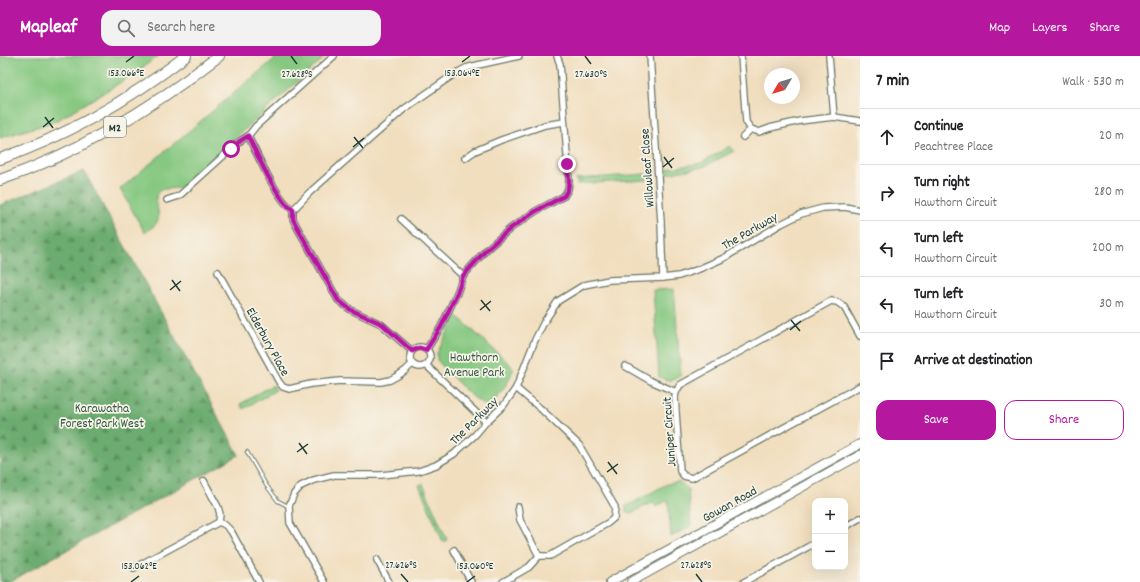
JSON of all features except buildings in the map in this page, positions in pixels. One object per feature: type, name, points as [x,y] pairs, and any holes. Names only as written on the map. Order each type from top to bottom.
[{"type":"highway","name":"M2","points":[[0,159],[53,137],[121,101],[186,56]]},
{"type":"highway","name":"M2","points":[[0,180],[54,159],[126,121],[156,102],[219,56]]},
{"type":"main road","name":"Gowan Road","points":[[610,582],[860,444]]},
{"type":"main road","name":"Gowan Road","points":[[631,582],[860,455]]},
{"type":"street","points":[[167,200],[179,196],[240,141],[248,136],[256,126],[334,56]]},
{"type":"street","points":[[412,351],[382,324],[351,310],[338,300],[293,219],[293,210],[404,109],[453,75],[466,68],[519,56]]},
{"type":"street","points":[[426,350],[441,327],[457,293],[463,276],[486,250],[511,228],[536,211],[564,196],[568,189],[569,181],[560,64],[557,56]]},
{"type":"street","name":"Willowleaf Close","points":[[650,56],[661,222],[663,278]]},
{"type":"street","points":[[741,56],[746,122],[751,129],[759,132],[800,121],[834,117],[860,121]]},
{"type":"street","points":[[829,56],[834,117]]},
{"type":"street","points":[[465,158],[475,151],[501,140],[545,125],[564,122]]},
{"type":"street","points":[[743,138],[751,129]]},
{"type":"street","points":[[248,136],[280,196],[293,210]]},
{"type":"street","name":"The Parkway","points":[[288,506],[294,494],[301,486],[314,480],[334,475],[381,475],[419,471],[436,465],[454,454],[504,405],[516,388],[535,340],[544,322],[558,301],[584,285],[609,280],[680,276],[724,258],[781,224],[801,214],[823,208],[845,207],[860,210]]},
{"type":"street","points":[[401,219],[463,276]]},
{"type":"street","name":"Elderbury Place","points":[[218,272],[283,387],[289,389],[311,384],[340,381],[381,382],[390,380],[399,375],[412,364]]},
{"type":"street","name":"Juniper Circuit","points":[[860,336],[844,307],[837,302],[831,302],[680,385],[675,397],[680,470],[684,476],[692,478],[860,386]]},
{"type":"street","points":[[419,348],[426,350],[430,357],[426,365],[419,367],[412,364],[410,357],[412,351],[419,348]]},
{"type":"street","points":[[426,365],[486,422]]},
{"type":"street","points":[[625,366],[651,381],[676,392]]},
{"type":"street","points":[[516,388],[541,409],[579,445],[615,507],[614,518],[608,523],[550,556],[539,556]]},
{"type":"street","points":[[204,481],[218,507],[220,514],[219,522]]},
{"type":"street","points":[[288,506],[290,523],[324,582]]},
{"type":"street","points":[[518,507],[520,520],[539,556]]},
{"type":"street","points":[[848,524],[860,518]]},
{"type":"street","points":[[134,568],[219,522]]},
{"type":"street","points":[[219,522],[231,531],[259,582]]},
{"type":"street","points":[[744,582],[812,545]]},
{"type":"street","points":[[454,550],[471,582]]},
{"type":"street","points":[[503,582],[530,567],[539,556]]},
{"type":"street","points":[[377,560],[389,582]]},
{"type":"lane","points":[[247,452],[266,485],[278,502],[288,506]]},
{"type":"green space","points":[[0,56],[159,56],[123,81],[56,121],[0,138]]},
{"type":"green space","points":[[278,56],[326,56],[180,188],[161,190],[156,196],[158,218],[156,223],[145,233],[120,189]]},
{"type":"green space","points":[[730,146],[734,151],[703,167],[666,174],[666,169],[701,163]]},
{"type":"green space","name":"Karawatha Forest Park West","points":[[84,171],[239,455],[9,582],[0,582],[0,205]]},
{"type":"green space","points":[[646,174],[647,180],[577,184],[576,179]]},
{"type":"green space","points":[[674,289],[681,376],[673,380],[668,380],[659,377],[653,290]]},
{"type":"green space","name":"Hawthorn Avenue Park","points":[[456,315],[514,368],[507,384],[500,394],[496,399],[486,405],[467,391],[437,360],[437,353]]},
{"type":"green space","points":[[273,385],[276,390],[243,409],[240,404]]},
{"type":"green space","points":[[679,482],[688,489],[691,526],[671,537],[668,500],[656,507],[653,502],[632,513],[626,513],[626,506],[667,484]]},
{"type":"green space","points":[[423,484],[447,540],[443,542],[419,485]]},
{"type":"route","points":[[231,149],[248,136],[262,165],[280,196],[293,210],[293,219],[338,300],[360,315],[382,324],[412,351],[416,348],[426,350],[441,327],[457,293],[463,276],[486,250],[521,220],[564,196],[568,189],[569,181],[567,164]]}]
